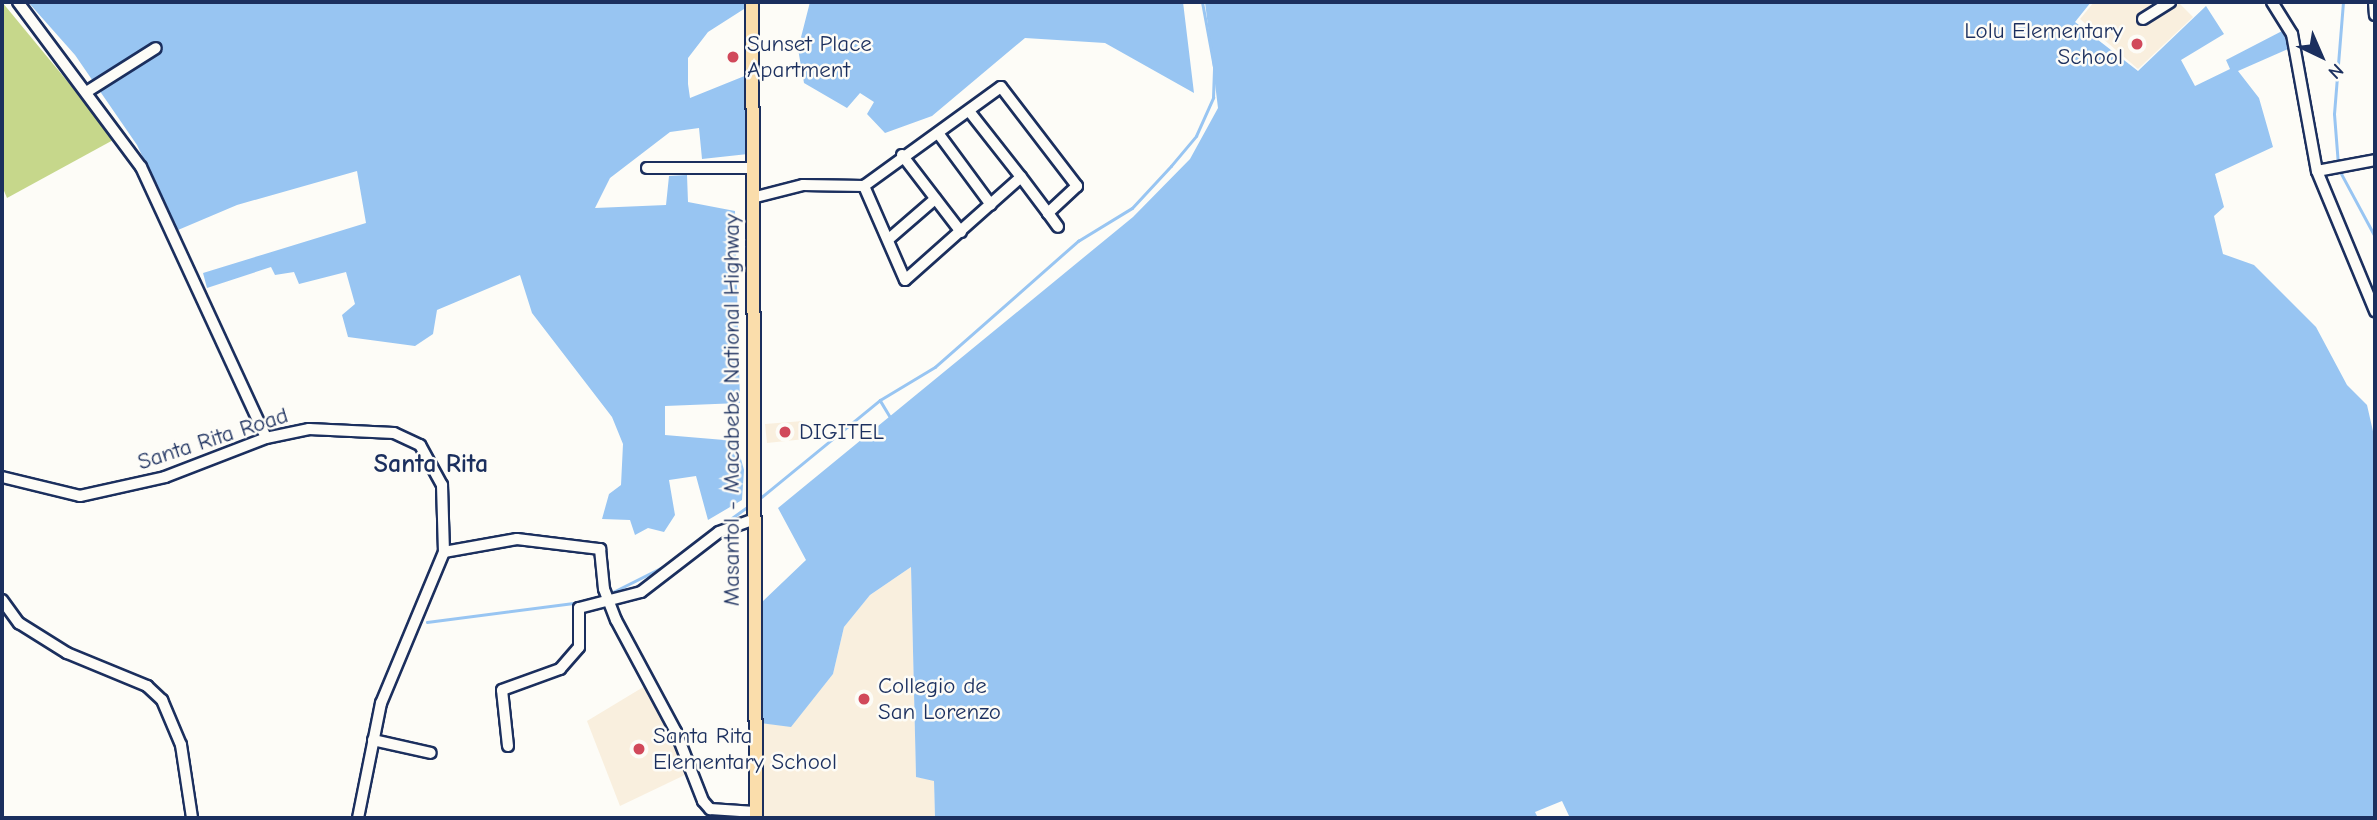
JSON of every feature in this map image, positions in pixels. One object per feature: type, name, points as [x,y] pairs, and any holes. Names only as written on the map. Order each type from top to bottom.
[{"type":"main road","name":"Masantol - Macabebe National Highway","points":[[752,2],[752,517],[756,815]]},
{"type":"street","points":[[18,2],[88,91],[145,174],[266,438]]},
{"type":"street","points":[[2143,19],[2170,2]]},
{"type":"street","points":[[2273,2],[2292,34],[2323,171],[2375,311]]},
{"type":"street","points":[[2374,2],[2375,15]]},
{"type":"street","points":[[88,91],[156,48]]},
{"type":"street","points":[[752,198],[803,185],[864,186],[902,155],[1002,87],[1077,186],[1048,212]]},
{"type":"street","points":[[969,111],[1058,227]]},
{"type":"street","points":[[938,133],[991,205]]},
{"type":"street","points":[[902,155],[961,232]]},
{"type":"street","points":[[2323,171],[2375,160]]},
{"type":"street","points":[[647,168],[752,168]]},
{"type":"street","points":[[864,186],[890,238],[905,280],[1021,177]]},
{"type":"street","points":[[890,238],[935,199]]},
{"type":"street","name":"Santa Rita Road","points":[[2,477],[80,496],[165,477],[266,438],[354,427],[394,433],[420,445],[442,485],[444,552],[381,703],[358,818]]},
{"type":"street","points":[[508,746],[502,690],[560,669],[579,647],[579,608],[606,595],[641,592],[719,532],[752,517]]},
{"type":"street","points":[[444,552],[517,539],[600,549],[606,595],[676,732],[703,801],[710,809],[756,815]]},
{"type":"street","points":[[2,600],[19,623],[68,653],[147,686],[162,701],[181,745],[192,818]]},
{"type":"street","points":[[373,740],[431,753]]},
{"type":"shaded area","name":"Lolu Elementary School","points":[[2094,2],[2178,2],[2193,17],[2138,69],[2080,19]]},
{"type":"shaded area","name":"DIGITEL","points":[[803,421],[805,439],[767,443],[765,424]]},
{"type":"shaded area","name":"Collegio de San Lorenzo","points":[[911,567],[916,777],[934,780],[935,818],[763,818],[761,723],[791,726],[833,674],[844,627],[870,595]]},
{"type":"shaded area","name":"Santa Rita Elementary School","points":[[645,686],[673,728],[689,773],[620,806],[587,721]]},
{"type":"green space","points":[[2,2],[115,139],[7,198],[2,186]]},
{"type":"water","points":[[28,2],[744,2],[744,9],[708,32],[688,58],[688,84],[690,98],[747,75],[748,154],[702,159],[699,128],[670,132],[610,178],[595,208],[666,205],[669,176],[687,175],[688,202],[735,211],[740,403],[665,406],[665,435],[736,441],[744,470],[742,500],[708,520],[696,476],[669,480],[675,515],[664,532],[648,528],[635,535],[630,520],[602,519],[609,494],[621,485],[623,444],[612,417],[532,313],[520,275],[437,310],[433,334],[415,346],[348,337],[342,315],[355,304],[346,272],[299,284],[294,272],[275,275],[271,267],[207,288],[203,273],[366,223],[357,171],[237,205],[178,230],[137,145],[75,55]]},
{"type":"water","points":[[810,2],[1183,2],[1194,93],[1105,43],[1025,38],[932,116],[885,133],[867,114],[874,102],[860,93],[847,108],[804,83],[798,49]]},
{"type":"water","points":[[1205,2],[2091,2],[2075,22],[2138,71],[2206,6],[2224,34],[2181,60],[2195,86],[2230,69],[2226,60],[2284,30],[2290,48],[2238,71],[2259,98],[2273,147],[2215,174],[2224,207],[2214,216],[2223,254],[2254,265],[2316,327],[2347,385],[2367,405],[2375,440],[2375,818],[1570,818],[1562,801],[1535,812],[1538,818],[935,818],[934,781],[916,777],[911,567],[870,595],[844,627],[833,674],[791,727],[761,723],[760,604],[806,560],[778,508],[1133,217],[1190,159],[1218,108]]},
{"type":"waterway","points":[[759,499],[880,400],[935,367],[1078,241],[1132,208],[1171,166],[1196,136],[1213,98],[1214,67],[1202,2]]},
{"type":"waterway","points":[[2338,165],[2334,114],[2343,2]]},
{"type":"waterway","points":[[2340,171],[2375,236]]},
{"type":"waterway","points":[[880,400],[891,418]]},
{"type":"waterway","points":[[609,594],[667,565],[750,505]]},
{"type":"waterway","points":[[427,622],[589,601]]},
{"type":"place","name":"Lolu Elementary School","points":[[2137,44]]},
{"type":"place","name":"Sunset Place Apartment","points":[[733,57]]},
{"type":"place","name":"DIGITEL","points":[[785,432]]},
{"type":"place","name":"Collegio de San Lorenzo","points":[[864,699]]},
{"type":"place","name":"Santa Rita Elementary School","points":[[639,749]]},
{"type":"district","name":"Santa Rita","points":[[431,465]]}]
